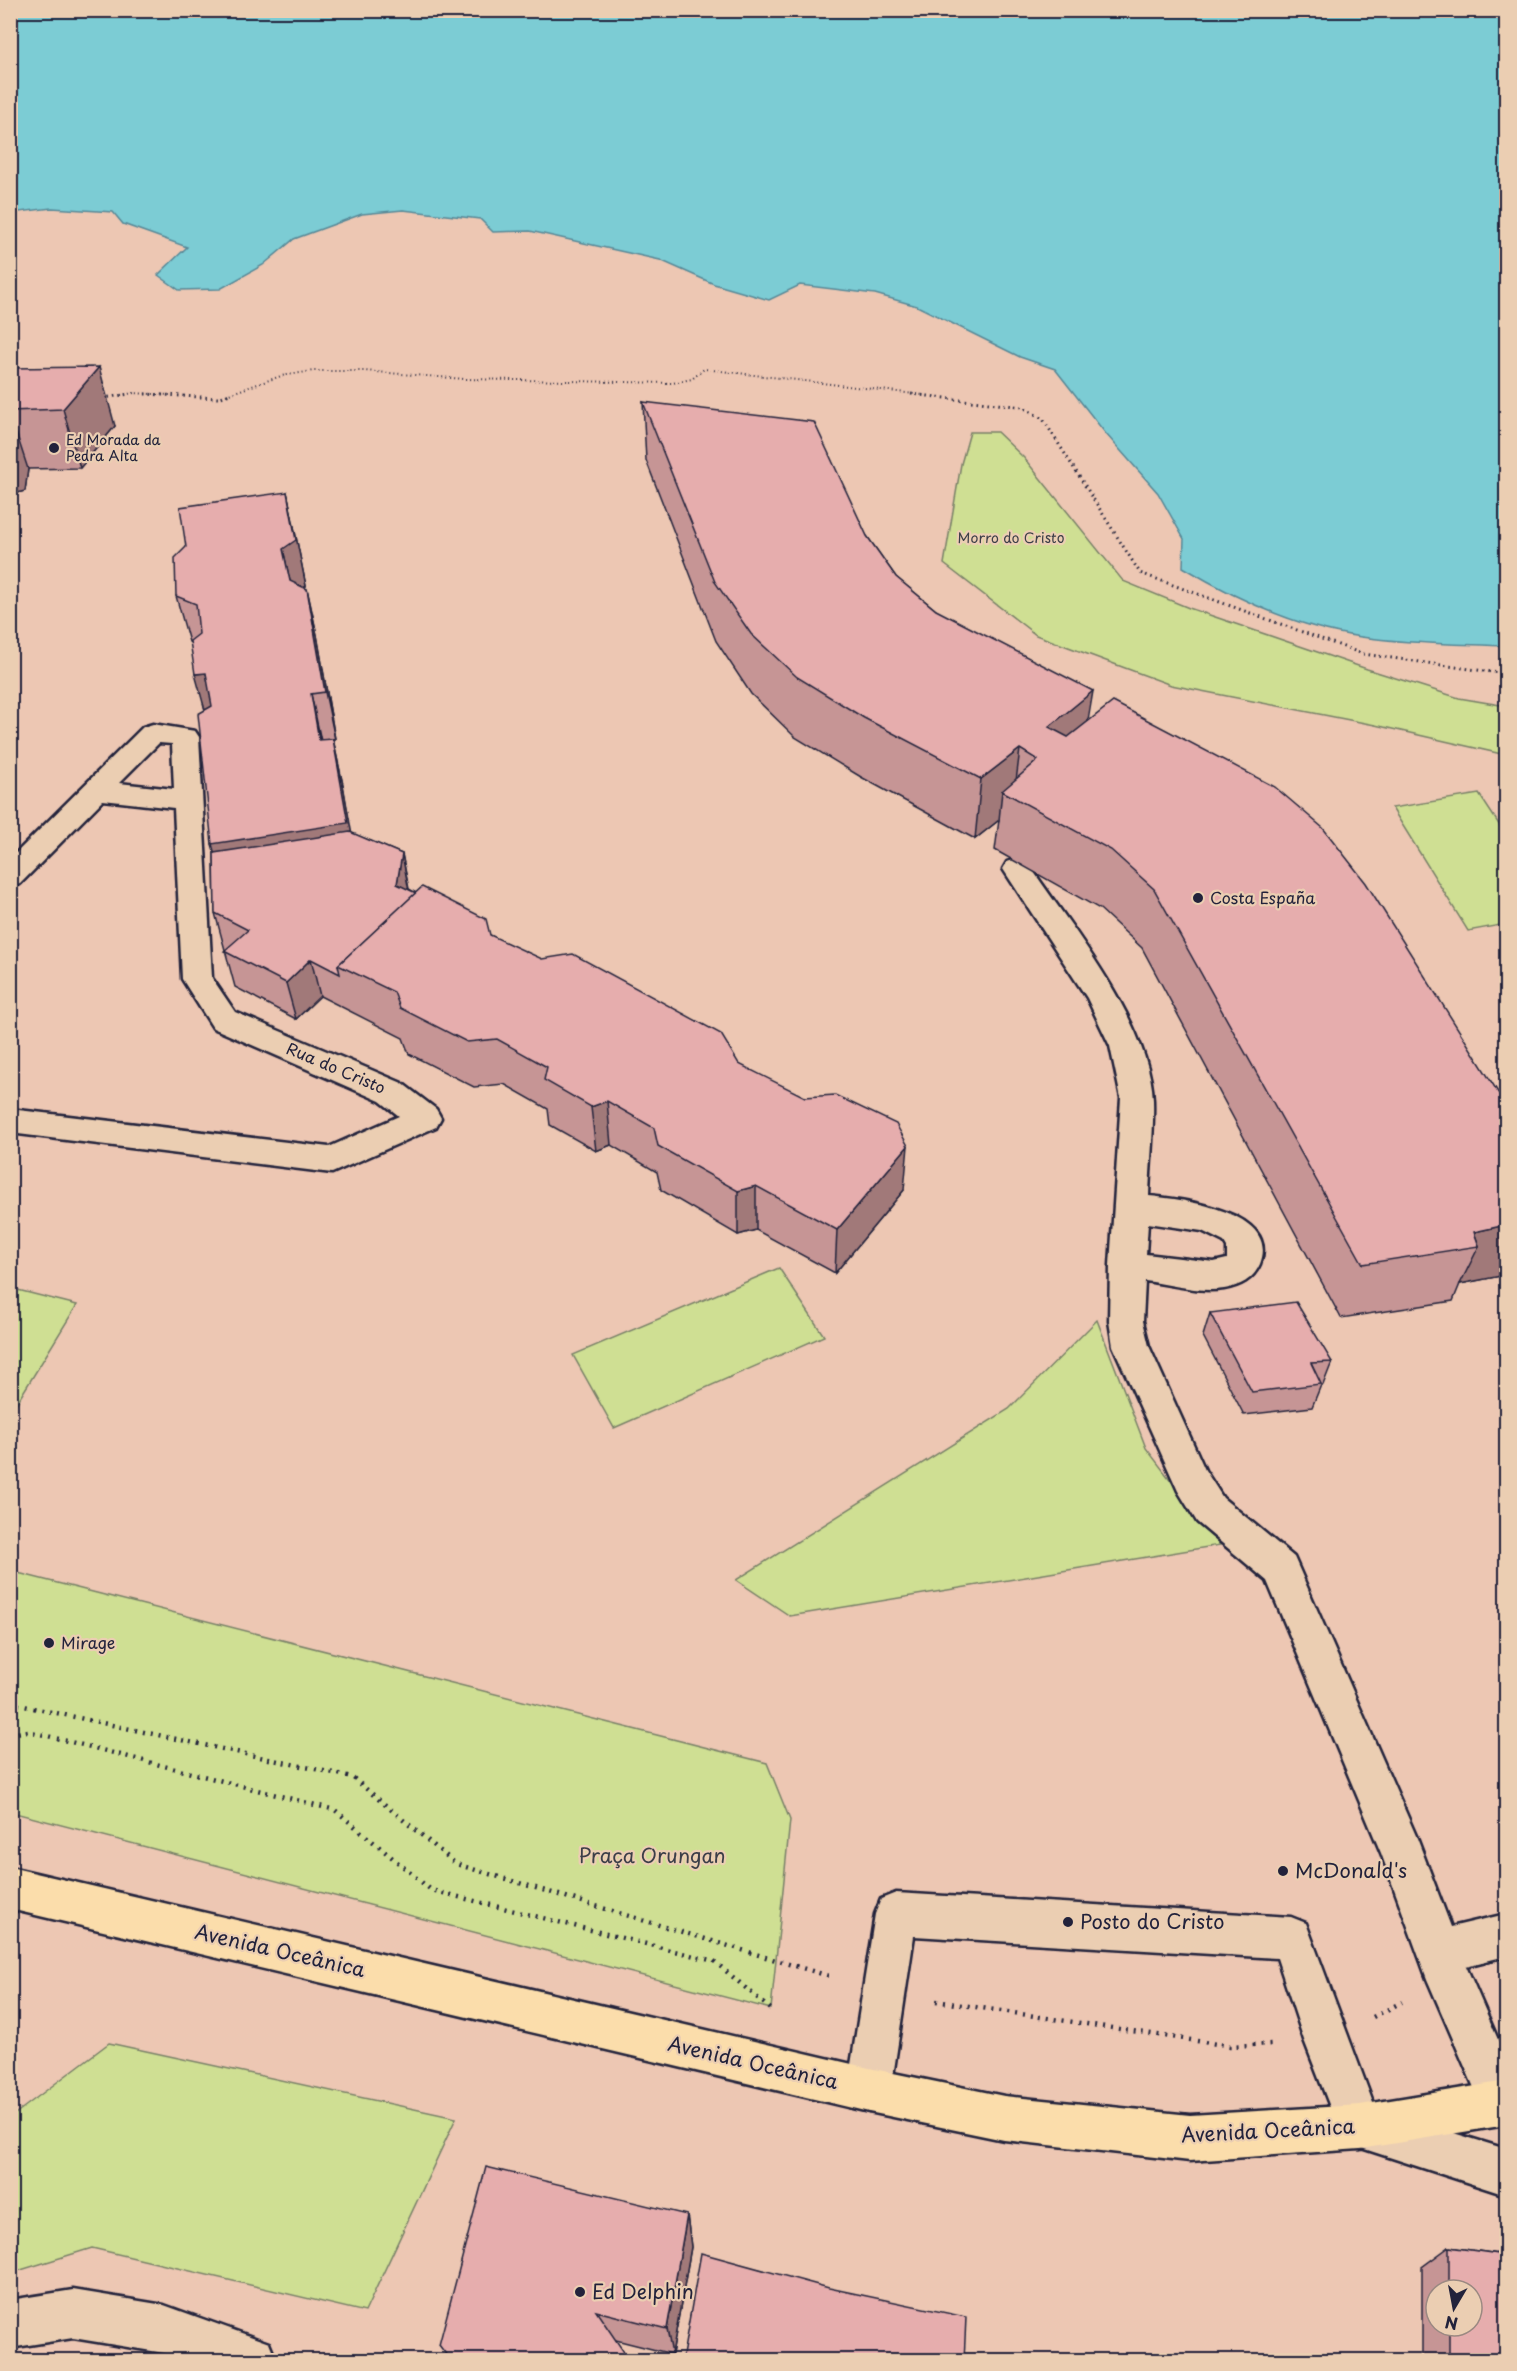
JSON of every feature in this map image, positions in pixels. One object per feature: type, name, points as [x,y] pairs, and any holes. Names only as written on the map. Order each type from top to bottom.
[{"type":"main road","name":"Avenida Oceânica","points":[[10,1888],[868,2090],[1004,2118],[1190,2139],[1360,2127],[1505,2104]]},
{"type":"street","name":"Rua do Cristo","points":[[10,877],[153,733],[185,737],[197,979],[224,1020],[391,1092],[425,1118],[332,1160],[10,1121]]},
{"type":"street","points":[[94,790],[189,800]]},
{"type":"street","points":[[1017,869],[1100,994],[1126,1046],[1137,1098],[1127,1265],[1126,1321],[1131,1346],[1191,1480],[1210,1510],[1281,1569],[1402,1853],[1444,1965],[1505,2104]]},
{"type":"street","points":[[1127,1265],[1214,1276],[1228,1275],[1239,1269],[1245,1259],[1243,1246],[1237,1233],[1224,1223],[1131,1208]]},
{"type":"street","points":[[868,2090],[896,1914],[1291,1938],[1326,2040],[1360,2127],[1506,2172]]},
{"type":"street","points":[[1444,1965],[1506,1935]]},
{"type":"street","points":[[10,2324],[73,2314],[164,2330],[252,2361]]},
{"type":"path","points":[[98,399],[134,393],[218,398],[281,376],[313,371],[364,371],[464,379],[652,383],[692,380],[704,369],[1023,407],[1043,419],[1140,573],[1363,654],[1506,674]]},
{"type":"path","points":[[10,1704],[352,1777],[456,1864],[885,1994],[1230,2046],[1326,2040],[1444,1965]]},
{"type":"path","points":[[10,1734],[28,1731],[335,1810],[431,1890],[714,1961],[777,2014]]},
{"type":"green space","name":"Morro do Cristo","points":[[970,432],[997,432],[1024,458],[1123,581],[1189,608],[1367,669],[1459,698],[1506,706],[1506,755],[1375,725],[1171,685],[1036,635],[944,564],[961,464]]},
{"type":"green space","points":[[1479,794],[1506,835],[1506,924],[1468,931],[1392,808]]},
{"type":"green space","points":[[779,1268],[824,1336],[614,1428],[573,1355]]},
{"type":"green space","points":[[10,1288],[77,1305],[13,1409],[10,1408]]},
{"type":"green space","points":[[1097,1320],[1146,1448],[1220,1545],[790,1616],[736,1580],[1009,1409]]},
{"type":"green space","name":"Praça Orungan","points":[[10,1571],[767,1763],[790,1820],[771,2009],[11,1812]]},
{"type":"green space","points":[[109,2043],[456,2118],[365,2312],[92,2248],[11,2273],[11,2117]]},
{"type":"water","points":[[10,11],[1506,11],[1506,646],[1397,641],[1338,633],[1269,611],[1203,579],[1183,567],[1184,539],[1158,493],[1106,434],[1055,369],[1020,357],[917,306],[875,294],[800,285],[769,300],[714,284],[660,260],[530,231],[493,232],[480,219],[403,210],[362,214],[294,239],[263,265],[220,289],[179,290],[158,275],[187,247],[123,224],[113,212],[52,208],[11,213]]},
{"type":"building","points":[[99,367],[63,409],[10,411],[10,368]]},
{"type":"building","name":"Costa España","points":[[643,402],[814,422],[867,536],[896,577],[936,610],[1093,691],[1049,727],[1068,737],[1113,702],[1275,787],[1323,828],[1366,883],[1506,1105],[1506,1225],[1474,1232],[1479,1246],[1363,1264],[1154,889],[1111,850],[1002,791],[1038,760],[1020,749],[981,779],[864,718],[797,677],[751,634],[715,582]]},
{"type":"building","points":[[287,492],[296,540],[283,549],[290,581],[307,589],[325,692],[311,694],[319,740],[333,739],[348,823],[212,844],[198,714],[212,706],[206,673],[195,674],[190,641],[199,634],[196,604],[176,596],[175,558],[186,547],[180,507]]},
{"type":"building","points":[[350,832],[402,854],[397,884],[416,893],[338,965],[340,974],[311,959],[286,983],[224,951],[248,930],[215,913],[214,853]]},
{"type":"building","points":[[422,887],[486,919],[490,935],[542,959],[573,954],[721,1034],[739,1064],[805,1097],[835,1095],[896,1124],[908,1146],[837,1230],[756,1186],[738,1191],[658,1146],[654,1128],[607,1101],[591,1107],[544,1080],[547,1067],[497,1039],[467,1042],[400,1008],[394,992],[338,965]]},
{"type":"building","points":[[1296,1302],[1332,1362],[1311,1363],[1321,1384],[1252,1392],[1210,1313]]},
{"type":"building","name":"Ed Delphin","points":[[486,2167],[687,2215],[667,2329],[596,2311],[630,2361],[451,2361],[439,2345]]},
{"type":"building","points":[[1449,2247],[1506,2255],[1506,2361],[1449,2361],[1449,2338],[1484,2338],[1484,2278],[1449,2278]]},
{"type":"building","points":[[701,2253],[829,2288],[966,2317],[964,2361],[682,2361]]},
{"type":"place","name":"Ed Morada da Pedra Alta","points":[[54,448]]},
{"type":"place","name":"Costa España","points":[[1198,898]]},
{"type":"place","name":"Mirage","points":[[49,1643]]},
{"type":"place","name":"McDonald's","points":[[1283,1871]]},
{"type":"place","name":"Posto do Cristo","points":[[1068,1922]]},
{"type":"place","name":"Ed Delphin","points":[[580,2292]]}]
